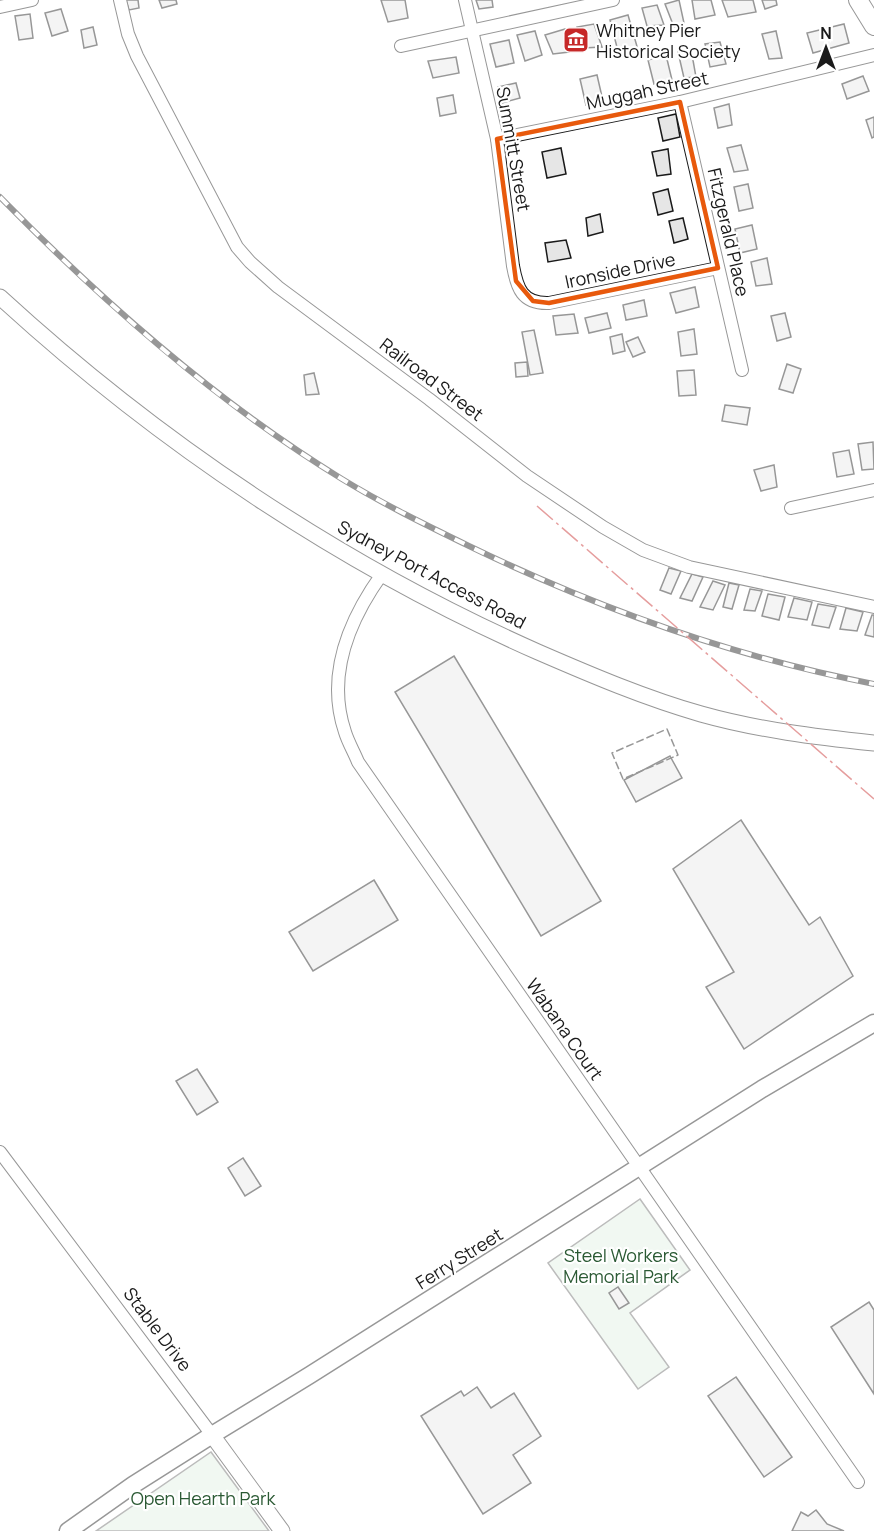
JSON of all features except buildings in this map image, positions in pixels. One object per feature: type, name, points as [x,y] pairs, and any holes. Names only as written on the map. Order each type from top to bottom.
[{"type":"main road","points":[[858,0],[874,26]]},
{"type":"main road","name":"Ferry Street","points":[[68,1531],[133,1485],[212,1435],[762,1089],[874,1023]]},
{"type":"street","points":[[0,7],[32,0]]},
{"type":"street","name":"Railroad Street","points":[[120,0],[128,34],[137,56],[237,247],[278,287],[421,392],[527,476],[568,505],[643,550],[709,572],[874,607]]},
{"type":"street","name":"Summitt Street","points":[[465,0],[474,30],[497,139],[513,266],[519,288],[530,300]]},
{"type":"street","points":[[401,46],[612,0]]},
{"type":"street","name":"Muggah Street","points":[[497,139],[680,102],[874,55]]},
{"type":"street","name":"Fitzgerald Place","points":[[680,102],[742,370]]},
{"type":"street","name":"Ironside Drive","points":[[530,300],[549,303],[718,268]]},
{"type":"street","name":"Sydney Port Access Road","points":[[0,297],[76,365],[166,434],[261,500],[382,574],[474,623],[584,672],[700,714],[753,727],[819,738],[874,743]]},
{"type":"street","points":[[791,508],[874,490]]},
{"type":"street","name":"Wabana Court","points":[[382,574],[371,589],[347,634],[338,685],[345,732],[358,762],[858,1482]]},
{"type":"street","name":"Stable Drive","points":[[0,1152],[282,1531]]},
{"type":"highlighted area","points":[[680,102],[718,268],[549,303],[533,301],[516,281],[497,139]]},
{"type":"green space","name":"Steel Workers Memorial Park","points":[[640,1199],[690,1270],[630,1313],[669,1367],[638,1389],[548,1263]]},
{"type":"green space","name":"Open Hearth Park","points":[[211,1452],[269,1531],[96,1531]]},
{"type":"railway","points":[[0,197],[79,275],[206,384],[295,449],[373,497],[517,569],[616,610],[770,660],[874,684]]},
{"type":"fence","points":[[667,729],[678,755],[623,779],[612,753],[667,729]]},
{"type":"power","points":[[537,506],[874,799]]},
{"type":"place","name":"Whitney Pier Historical Society","points":[[576,40]]}]
